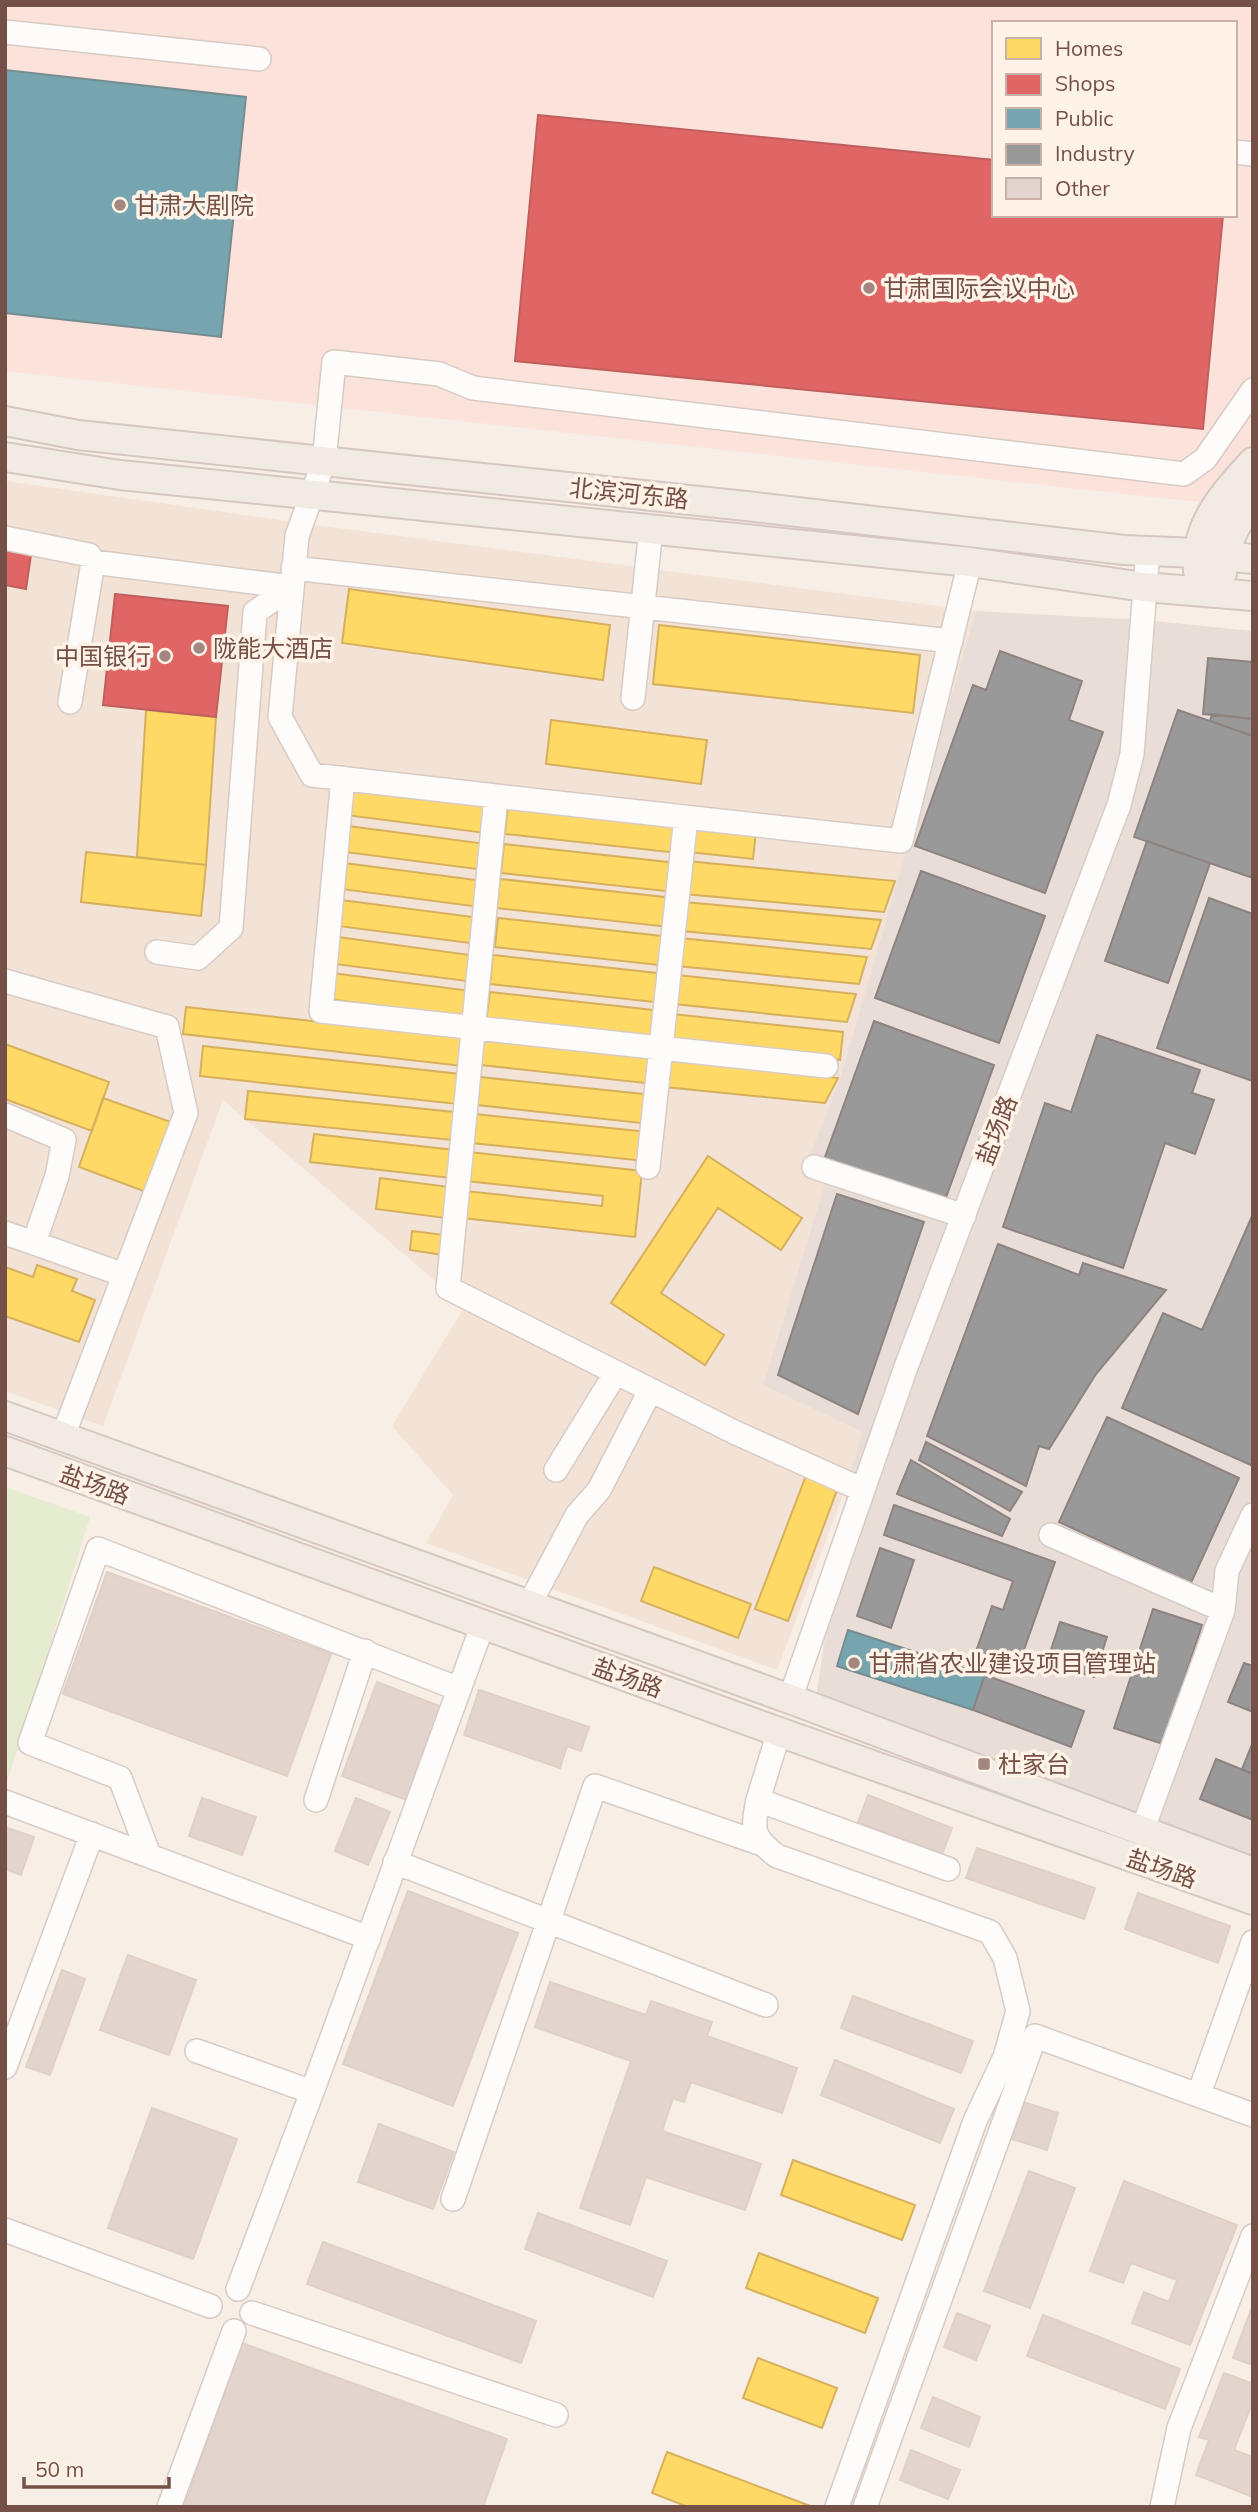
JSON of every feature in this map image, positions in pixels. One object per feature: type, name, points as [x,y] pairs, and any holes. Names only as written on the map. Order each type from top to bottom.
[{"type":"main road","name":"北滨河东路","points":[[5,421],[78,435],[746,506],[1124,550],[1253,559]]},
{"type":"main road","name":"北滨河东路","points":[[5,457],[120,475],[970,562],[1144,587],[1253,596]]},
{"type":"main road","points":[[1210,593],[1209,516],[1253,462]]},
{"type":"main road","points":[[1210,554],[1253,498]]},
{"type":"main road","name":"盐场路","points":[[5,1416],[790,1699],[1253,1872]]},
{"type":"main road","name":"盐场路","points":[[5,1451],[779,1732],[1253,1900]]},
{"type":"street","points":[[5,33],[259,59]]},
{"type":"street","points":[[970,562],[901,841],[312,775],[280,717],[297,536],[314,495],[324,461],[334,362],[439,374],[473,388],[1184,474],[1205,459],[1253,390]]},
{"type":"street","points":[[633,698],[651,529]]},
{"type":"street","points":[[5,538],[89,555],[93,562],[70,702]]},
{"type":"street","name":"盐场路","points":[[790,1699],[863,1490],[1119,805],[1132,754],[1148,550]]},
{"type":"street","points":[[93,562],[643,609],[951,641]]},
{"type":"street","points":[[157,952],[198,958],[231,928],[255,612],[293,578]]},
{"type":"street","points":[[343,778],[321,1011],[826,1066]]},
{"type":"street","points":[[496,796],[448,1288],[615,1374],[863,1490]]},
{"type":"street","points":[[648,1167],[686,817]]},
{"type":"street","points":[[5,981],[167,1027],[186,1113],[62,1436]]},
{"type":"street","points":[[5,1115],[64,1140],[57,1176],[34,1244]]},
{"type":"street","points":[[814,1167],[964,1216]]},
{"type":"street","points":[[5,1233],[124,1275]]},
{"type":"street","points":[[556,1470],[615,1374]]},
{"type":"street","points":[[529,1605],[577,1515],[599,1490],[650,1391]]},
{"type":"street","points":[[1142,1831],[1223,1610],[1227,1571],[1253,1515]]},
{"type":"street","points":[[1051,1535],[1223,1610]]},
{"type":"street","points":[[149,1855],[120,1778],[30,1742],[99,1549],[459,1689]]},
{"type":"street","points":[[238,2289],[483,1624]]},
{"type":"street","points":[[316,1800],[365,1651]]},
{"type":"street","points":[[759,1843],[754,1824],[758,1800],[779,1732]]},
{"type":"street","points":[[453,2199],[595,1786],[759,1843],[777,1856],[990,1932],[1005,1958],[1018,2011],[1004,2057],[975,2121],[837,2507]]},
{"type":"street","points":[[758,1800],[948,1869]]},
{"type":"street","points":[[5,1802],[369,1938]]},
{"type":"street","points":[[5,2067],[92,1834]]},
{"type":"street","points":[[395,1862],[766,2005]]},
{"type":"street","points":[[1199,2094],[1253,1942]]},
{"type":"street","points":[[865,2507],[1035,2035],[1253,2115]]},
{"type":"street","points":[[197,2051],[312,2092]]},
{"type":"street","points":[[5,2230],[210,2306]]},
{"type":"street","points":[[1162,2507],[1179,2428],[1253,2236]]},
{"type":"street","points":[[223,2289],[238,2289],[250,2299],[252,2313],[246,2326],[234,2331],[215,2325],[210,2306],[217,2293],[223,2289]]},
{"type":"street","points":[[252,2313],[556,2415]]},
{"type":"street","points":[[169,2507],[234,2331]]},
{"type":"shaded area","points":[[5,5],[1253,5],[1253,508],[5,371]]},
{"type":"shaded area","points":[[5,481],[322,526],[976,611],[841,1075],[805,1170],[825,1183],[763,1385],[862,1432],[848,1482],[777,1670],[426,1543],[453,1495],[392,1426],[465,1306],[223,1100],[103,1426],[5,1391]]},
{"type":"shaded area","points":[[976,611],[1144,620],[1253,631],[1252,1865],[817,1692],[848,1482],[862,1432],[763,1385],[825,1183],[804,1171],[841,1075]]},
{"type":"green space","points":[[5,1487],[90,1517],[8,1779],[5,1778]]},
{"type":"building: Homes","points":[[349,589],[610,625],[603,680],[342,643]]},
{"type":"building: Homes","points":[[659,625],[920,655],[913,713],[653,684]]},
{"type":"building: Homes","points":[[146,710],[216,717],[206,865],[137,857]]},
{"type":"building: Homes","points":[[551,720],[707,740],[701,784],[546,764]]},
{"type":"building: Homes","points":[[349,789],[488,807],[485,833],[346,815]]},
{"type":"building: Homes","points":[[508,805],[681,824],[678,853],[505,834]]},
{"type":"building: Homes","points":[[692,824],[756,831],[753,859],[689,852]]},
{"type":"building: Homes","points":[[348,826],[487,844],[484,870],[345,852]]},
{"type":"building: Homes","points":[[504,844],[677,863],[674,892],[501,873]]},
{"type":"building: Homes","points":[[86,852],[206,865],[201,916],[81,902]]},
{"type":"building: Homes","points":[[687,861],[895,881],[884,912],[684,894]]},
{"type":"building: Homes","points":[[344,863],[484,881],[480,907],[341,889]]},
{"type":"building: Homes","points":[[500,879],[673,898],[669,927],[497,908]]},
{"type":"building: Homes","points":[[341,900],[481,918],[477,944],[338,926]]},
{"type":"building: Homes","points":[[684,902],[881,920],[871,949],[682,931]]},
{"type":"building: Homes","points":[[498,918],[671,937],[668,966],[495,947]]},
{"type":"building: Homes","points":[[338,937],[477,956],[474,982],[335,964]]},
{"type":"building: Homes","points":[[680,938],[867,957],[859,984],[677,966]]},
{"type":"building: Homes","points":[[493,955],[666,974],[663,1003],[490,984]]},
{"type":"building: Homes","points":[[332,973],[471,991],[468,1017],[328,999]]},
{"type":"building: Homes","points":[[677,975],[856,994],[847,1022],[674,1004]]},
{"type":"building: Homes","points":[[490,992],[662,1011],[659,1040],[486,1021]]},
{"type":"building: Homes","points":[[186,1007],[465,1038],[462,1066],[183,1034]]},
{"type":"building: Homes","points":[[672,1014],[843,1032],[840,1060],[669,1041]]},
{"type":"building: Homes","points":[[484,1036],[657,1055],[654,1084],[481,1065]]},
{"type":"building: Homes","points":[[5,1044],[109,1082],[92,1131],[5,1099]]},
{"type":"building: Homes","points":[[203,1046],[460,1074],[457,1104],[200,1076]]},
{"type":"building: Homes","points":[[668,1057],[838,1078],[825,1103],[665,1087]]},
{"type":"building: Homes","points":[[480,1077],[653,1095],[650,1124],[477,1105]]},
{"type":"building: Homes","points":[[248,1091],[454,1112],[452,1140],[245,1119]]},
{"type":"building: Homes","points":[[103,1098],[171,1122],[146,1192],[79,1167]]},
{"type":"building: Homes","points":[[475,1114],[648,1132],[645,1161],[472,1143]]},
{"type":"building: Homes","points":[[314,1134],[454,1150],[451,1178],[310,1162]]},
{"type":"building: Homes","points":[[469,1152],[642,1171],[635,1237],[463,1218],[466,1191],[602,1206],[603,1196],[466,1181]]},
{"type":"building: Homes","points":[[708,1156],[802,1218],[781,1250],[718,1208],[661,1293],[724,1335],[705,1365],[611,1303]]},
{"type":"building: Homes","points":[[380,1178],[449,1187],[445,1218],[376,1209]]},
{"type":"building: Homes","points":[[412,1231],[445,1235],[443,1255],[410,1250]]},
{"type":"building: Homes","points":[[37,1265],[77,1279],[72,1291],[95,1300],[79,1342],[5,1316],[5,1267],[33,1277]]},
{"type":"building: Homes","points":[[807,1473],[839,1485],[788,1621],[755,1609]]},
{"type":"building: Homes","points":[[654,1567],[751,1604],[738,1638],[641,1601]]},
{"type":"building: Homes","points":[[793,2160],[915,2205],[902,2240],[781,2195]]},
{"type":"building: Homes","points":[[759,2253],[878,2298],[865,2333],[746,2288]]},
{"type":"building: Homes","points":[[758,2358],[837,2388],[822,2428],[743,2398]]},
{"type":"building: Homes","points":[[667,2452],[813,2507],[688,2507],[652,2493]]},
{"type":"building: Shops","name":"甘肃国际会议中心","points":[[538,115],[992,160],[992,217],[1223,217],[1203,429],[515,361]]},
{"type":"building: Shops","points":[[5,544],[32,548],[26,589],[5,585]]},
{"type":"building: Shops","name":"中国银行","points":[[115,594],[228,606],[216,717],[103,705]]},
{"type":"building: Public","name":"甘肃大剧院","points":[[5,70],[246,97],[221,337],[5,313]]},
{"type":"building: Public","points":[[848,1630],[985,1675],[973,1710],[837,1666]]},
{"type":"building: Industry","points":[[1000,651],[1082,681],[1069,720],[1103,732],[1045,893],[915,846],[973,685],[986,690]]},
{"type":"building: Industry","points":[[1208,658],[1253,662],[1253,719],[1203,714]]},
{"type":"building: Industry","points":[[1178,710],[1253,736],[1253,878],[1134,837]]},
{"type":"building: Industry","points":[[1212,714],[1253,719],[1253,736],[1210,721]]},
{"type":"building: Industry","points":[[1147,841],[1210,863],[1168,983],[1105,961]]},
{"type":"building: Industry","points":[[921,871],[1045,916],[999,1043],[875,998]]},
{"type":"building: Industry","points":[[1209,898],[1253,914],[1253,1081],[1157,1048]]},
{"type":"building: Industry","points":[[874,1021],[994,1065],[944,1203],[824,1160]]},
{"type":"building: Industry","points":[[1097,1035],[1200,1070],[1192,1093],[1214,1100],[1195,1154],[1165,1143],[1123,1268],[1003,1227],[1045,1103],[1071,1112]]},
{"type":"building: Industry","points":[[837,1194],[924,1222],[858,1414],[778,1375]]},
{"type":"building: Industry","points":[[1253,1214],[1253,1466],[1122,1408],[1163,1313],[1202,1330]]},
{"type":"building: Industry","points":[[998,1244],[1079,1275],[1083,1263],[1166,1290],[1096,1374],[1049,1449],[1039,1446],[1026,1486],[927,1436]]},
{"type":"building: Industry","points":[[1107,1417],[1239,1478],[1191,1583],[1059,1522]]},
{"type":"building: Industry","points":[[926,1442],[1022,1492],[1010,1511],[919,1460]]},
{"type":"building: Industry","points":[[911,1460],[1010,1519],[1002,1536],[897,1494]]},
{"type":"building: Industry","points":[[894,1505],[1055,1562],[1015,1675],[973,1660],[992,1606],[1003,1610],[1013,1581],[884,1535]]},
{"type":"building: Industry","points":[[880,1548],[914,1560],[891,1628],[857,1616]]},
{"type":"building: Industry","points":[[1153,1609],[1202,1625],[1163,1744],[1114,1728]]},
{"type":"building: Industry","points":[[1060,1622],[1107,1637],[1094,1677],[1047,1662]]},
{"type":"building: Industry","points":[[1244,1663],[1253,1666],[1253,1712],[1228,1702]]},
{"type":"building: Industry","points":[[985,1675],[1084,1711],[1071,1747],[973,1710]]},
{"type":"building: Industry","points":[[1253,1742],[1253,1774],[1242,1769]]},
{"type":"building: Industry","points":[[1216,1759],[1253,1774],[1253,1820],[1200,1799]]},
{"type":"building: Other","points":[[107,1572],[331,1654],[287,1776],[63,1694]]},
{"type":"building: Other","points":[[377,1682],[445,1708],[409,1801],[342,1776]]},
{"type":"building: Other","points":[[479,1690],[589,1727],[581,1751],[567,1746],[560,1768],[464,1735]]},
{"type":"building: Other","points":[[868,1795],[952,1828],[942,1854],[858,1822]]},
{"type":"building: Other","points":[[202,1798],[256,1817],[242,1855],[189,1836]]},
{"type":"building: Other","points":[[356,1798],[390,1812],[368,1865],[335,1851]]},
{"type":"building: Other","points":[[5,1827],[34,1837],[21,1875],[5,1869]]},
{"type":"building: Other","points":[[977,1848],[1095,1888],[1084,1919],[966,1878]]},
{"type":"building: Other","points":[[408,1891],[518,1933],[453,2106],[343,2064]]},
{"type":"building: Other","points":[[1138,1893],[1230,1926],[1218,1963],[1125,1929]]},
{"type":"building: Other","points":[[128,1955],[196,1980],[169,2055],[100,2030]]},
{"type":"building: Other","points":[[62,1970],[85,1979],[50,2075],[26,2067]]},
{"type":"building: Other","points":[[550,1982],[646,2015],[651,2001],[712,2022],[707,2036],[797,2068],[782,2113],[691,2082],[684,2102],[673,2098],[662,2131],[761,2164],[745,2210],[646,2177],[630,2225],[580,2208],[631,2061],[535,2027]]},
{"type":"building: Other","points":[[853,1996],[973,2041],[961,2073],[841,2028]]},
{"type":"building: Other","points":[[835,2060],[954,2109],[940,2143],[821,2095]]},
{"type":"building: Other","points":[[1023,2102],[1058,2113],[1047,2150],[1012,2139]]},
{"type":"building: Other","points":[[152,2108],[237,2139],[193,2259],[108,2228]]},
{"type":"building: Other","points":[[379,2124],[454,2152],[433,2209],[358,2182]]},
{"type":"building: Other","points":[[1029,2171],[1075,2188],[1030,2308],[984,2291]]},
{"type":"building: Other","points":[[1124,2181],[1237,2225],[1190,2345],[1132,2323],[1144,2292],[1169,2302],[1177,2280],[1131,2263],[1123,2283],[1090,2271]]},
{"type":"building: Other","points":[[538,2213],[667,2261],[653,2297],[525,2249]]},
{"type":"building: Other","points":[[323,2242],[536,2321],[521,2363],[307,2284]]},
{"type":"building: Other","points":[[1253,2304],[1253,2365],[1233,2358]]},
{"type":"building: Other","points":[[957,2313],[990,2326],[976,2360],[944,2347]]},
{"type":"building: Other","points":[[1043,2315],[1180,2369],[1165,2409],[1027,2356]]},
{"type":"building: Other","points":[[242,2343],[507,2439],[483,2507],[184,2507]]},
{"type":"building: Other","points":[[1224,2373],[1253,2384],[1253,2401],[1234,2450],[1253,2457],[1253,2497],[1196,2475],[1209,2440],[1199,2437]]},
{"type":"building: Other","points":[[933,2397],[980,2417],[969,2447],[921,2428]]},
{"type":"building: Other","points":[[911,2450],[960,2470],[948,2499],[900,2480]]},
{"type":"place","name":"甘肃大剧院","points":[[120,205]]},
{"type":"place","name":"甘肃国际会议中心","points":[[869,288]]},
{"type":"place","name":"陇能大酒店","points":[[199,648]]},
{"type":"place","name":"中国银行","points":[[165,656]]},
{"type":"place","name":"甘肃省农业建设项目管理站","points":[[854,1663]]},
{"type":"place","name":"杜家台","points":[[984,1764]]}]
